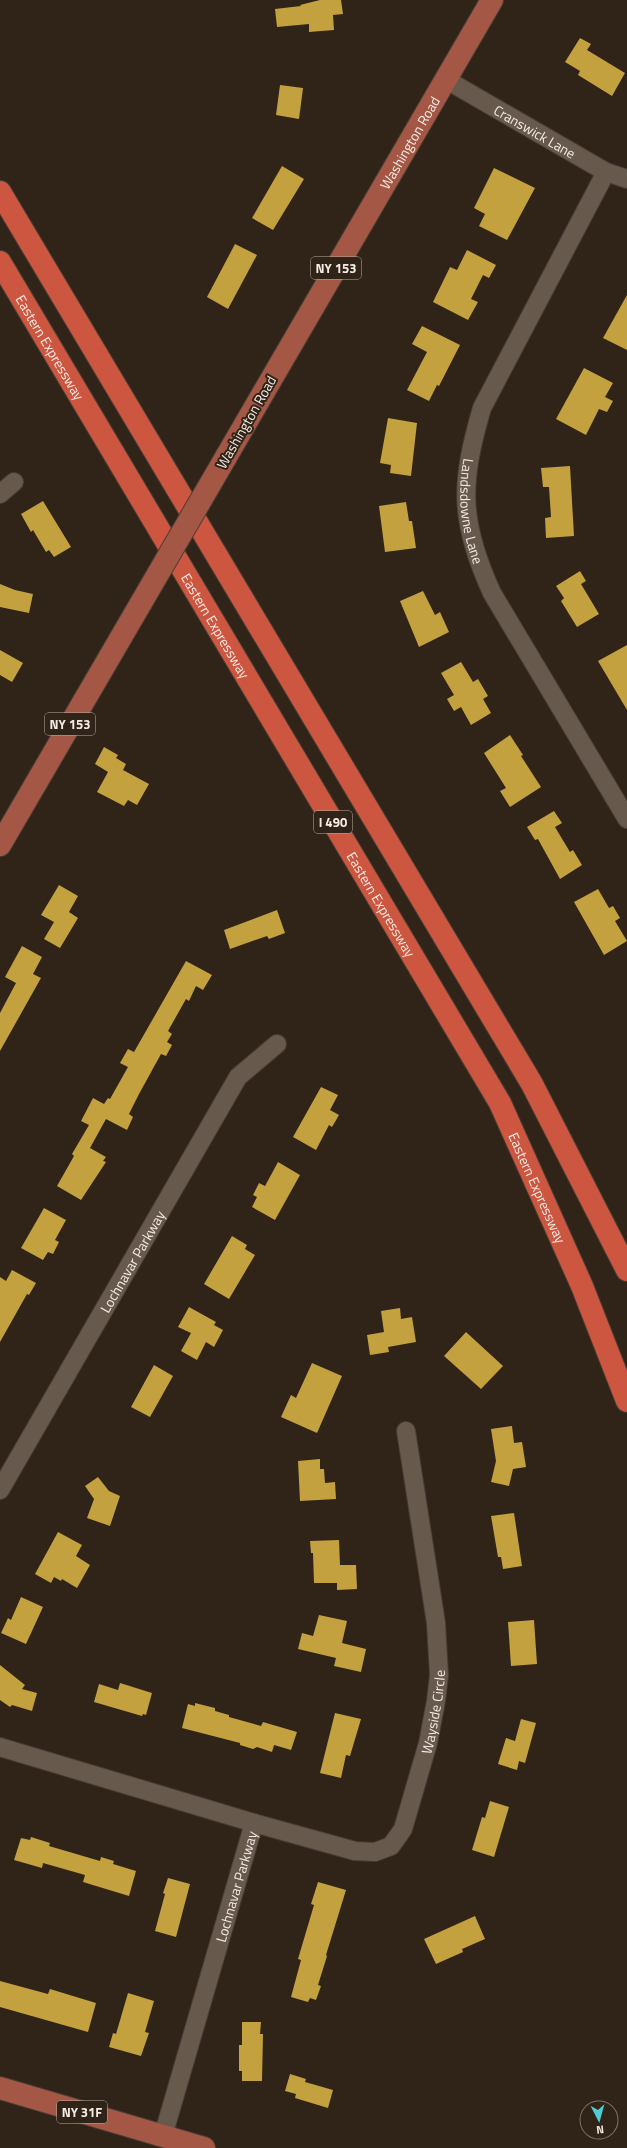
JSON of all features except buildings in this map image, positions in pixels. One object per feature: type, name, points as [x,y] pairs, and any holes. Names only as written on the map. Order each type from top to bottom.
[{"type":"highway","name":"I 490","points":[[0,192],[532,1084],[627,1270]]},
{"type":"highway","name":"Eastern Expressway","points":[[0,262],[500,1103],[582,1286],[627,1401]]},
{"type":"main road","name":"Washington Road","points":[[0,845],[492,0]]},
{"type":"main road","name":"NY 31F","points":[[0,2088],[204,2148]]},
{"type":"street","name":"Cranswick Lane","points":[[446,79],[606,172],[627,179]]},
{"type":"street","name":"Landsdowne Lane","points":[[606,172],[482,408],[471,447],[465,490],[470,537],[479,564],[492,593],[627,818]]},
{"type":"street","points":[[0,494],[14,482]]},
{"type":"street","name":"Lochnavar Parkway","points":[[0,1490],[238,1077],[277,1044]]},
{"type":"street","name":"Wayside Circle","points":[[254,1823],[366,1852],[383,1850],[391,1846],[403,1829],[433,1723],[439,1668],[436,1623],[406,1431]]},
{"type":"street","name":"Lochnavar Parkway","points":[[0,1747],[254,1823],[163,2136]]}]
